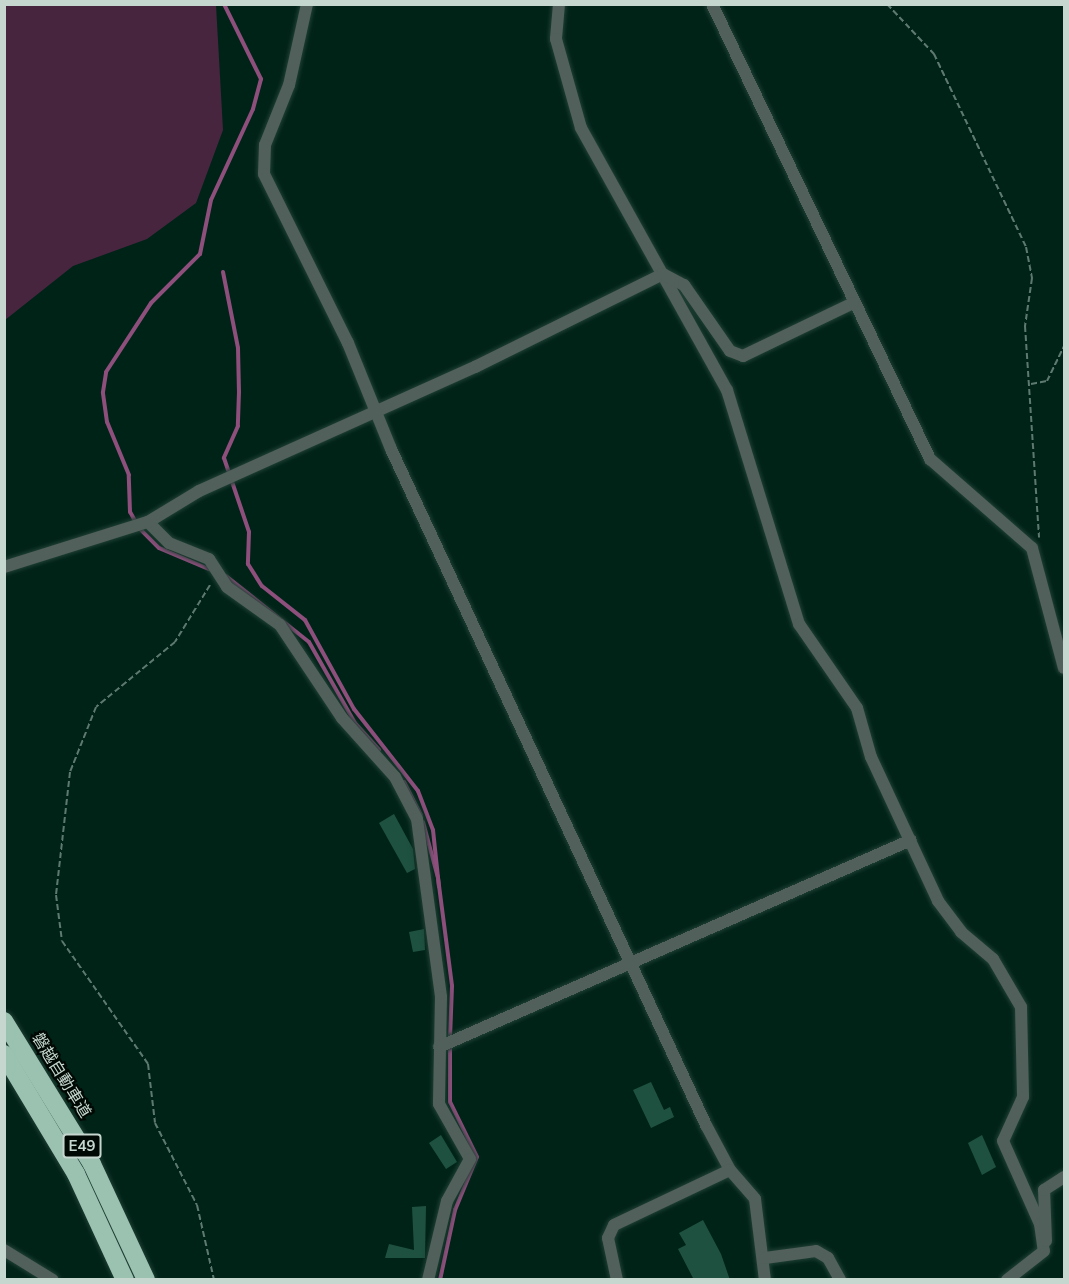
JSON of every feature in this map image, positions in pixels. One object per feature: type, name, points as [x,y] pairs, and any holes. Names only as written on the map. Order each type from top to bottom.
[{"type":"highway","name":"磐越自動車道","points":[[4,1021],[92,1164],[146,1280]]},
{"type":"highway","name":"E49","points":[[4,1054],[76,1174],[125,1280]]},
{"type":"street","points":[[307,4],[289,85],[262,164],[730,1170],[755,1199],[765,1258],[765,1280]]},
{"type":"street","points":[[559,4],[556,39],[581,128],[727,390],[799,624],[854,702],[871,757],[938,901],[961,932],[993,959],[1021,1007],[1023,1097],[1003,1141],[1043,1244]]},
{"type":"street","points":[[712,4],[853,303],[930,459],[1034,551],[1065,668]]},
{"type":"street","points":[[4,567],[148,522],[199,491],[378,412],[663,274]]},
{"type":"street","points":[[663,274],[684,285],[730,351],[743,356],[853,303]]},
{"type":"street","points":[[148,522],[169,543],[209,559],[216,575],[280,625],[342,718],[395,777],[412,806],[426,861],[438,961],[439,1104],[470,1159],[447,1201],[428,1280]]},
{"type":"street","points":[[439,1047],[632,963],[799,884],[910,840]]},
{"type":"street","points":[[617,1280],[608,1238],[614,1225],[730,1170]]},
{"type":"street","points":[[1007,1280],[1039,1259],[1049,1229],[1044,1190],[1065,1177]]},
{"type":"street","points":[[4,1250],[53,1280]]},
{"type":"street","points":[[765,1258],[816,1251],[828,1258],[840,1280]]},
{"type":"path","points":[[887,4],[934,54],[1017,219],[1032,278],[1025,326],[1031,384],[1039,536],[1034,551]]},
{"type":"path","points":[[1031,384],[1047,381],[1065,346]]},
{"type":"path","points":[[214,1280],[197,1205],[155,1123],[148,1064],[62,941],[56,895],[70,772],[96,707],[175,642],[216,575]]},
{"type":"shaded area","points":[[5,4],[216,5],[223,130],[196,203],[147,239],[73,266],[5,320]]},
{"type":"building","points":[[394,814],[413,849],[415,869],[407,873],[379,823]]},
{"type":"building","points":[[424,929],[425,950],[413,952],[409,932]]},
{"type":"building","points":[[651,1082],[664,1110],[670,1107],[674,1117],[651,1128],[633,1090]]},
{"type":"building","points":[[441,1135],[457,1162],[446,1169],[429,1143]]},
{"type":"building","points":[[982,1135],[996,1167],[982,1175],[968,1143]]},
{"type":"building","points":[[426,1206],[425,1258],[385,1258],[389,1244],[414,1250],[412,1207]]},
{"type":"building","points":[[703,1220],[721,1254],[730,1280],[694,1280],[678,1249],[686,1245],[679,1233]]},
{"type":"waterway","points":[[211,570],[159,548],[139,528],[130,512],[129,475],[107,422],[103,392],[106,372],[151,303],[200,254],[211,200],[253,109],[261,79],[224,4]]},
{"type":"waterway","points":[[223,272],[238,348],[239,392],[238,426],[224,458],[249,532],[248,564],[262,586],[305,620],[354,709],[418,791],[433,830],[439,887]]},
{"type":"waterway","points":[[226,576],[309,642],[355,723],[379,750]]},
{"type":"waterway","points":[[404,782],[421,815]]},
{"type":"waterway","points":[[423,822],[438,878],[452,986],[450,1038]]},
{"type":"waterway","points":[[440,1280],[455,1210],[477,1157],[450,1102],[450,1046]]}]
